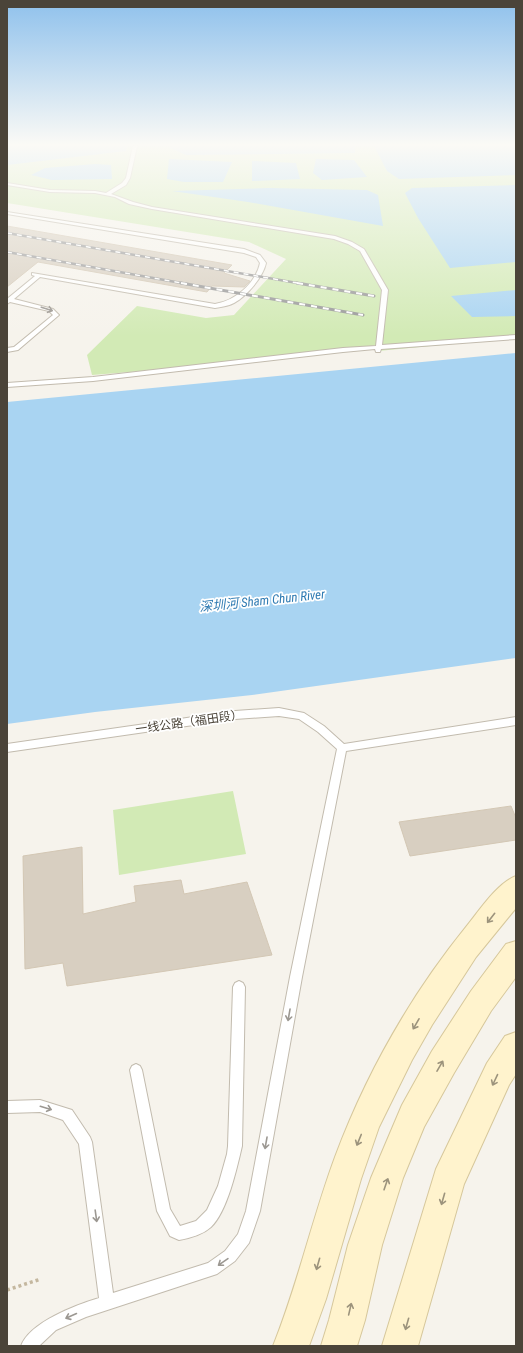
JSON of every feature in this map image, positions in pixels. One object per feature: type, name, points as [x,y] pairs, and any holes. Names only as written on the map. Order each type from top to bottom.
[{"type":"main road","points":[[291,1346],[308,1300],[352,1156],[369,1115],[396,1061],[421,1016],[454,965],[516,888]]},
{"type":"main road","points":[[339,1346],[347,1320],[365,1245],[388,1178],[413,1116],[442,1062],[481,1001],[516,954]]},
{"type":"main road","points":[[400,1346],[448,1181],[498,1074],[516,1047]]},
{"type":"lane","points":[[159,209],[336,238],[350,243],[362,250],[386,290],[379,349]]},
{"type":"lane","points":[[7,213],[253,254],[262,258],[263,266],[239,297],[229,303],[215,306],[37,274],[8,301]]},
{"type":"lane","points":[[7,350],[16,349],[56,315],[51,310],[8,301]]},
{"type":"lane","points":[[7,385],[93,379],[343,350],[379,349],[516,337]]},
{"type":"lane","name":"一线公路（福田段）","points":[[7,748],[235,715],[279,712],[301,716],[321,729],[342,748]]},
{"type":"lane","points":[[28,1346],[51,1325],[84,1310],[212,1269],[230,1256],[244,1238],[253,1211],[296,976],[342,748],[516,721]]},
{"type":"lane","points":[[136,1070],[164,1211],[175,1231],[179,1233],[201,1226],[208,1221],[225,1185],[232,1164],[235,1146],[239,987]]},
{"type":"lane","points":[[7,1107],[40,1106],[67,1114],[85,1142],[107,1303]]},
{"type":"path","points":[[7,1290],[41,1279]]},
{"type":"green space","points":[[45,209],[516,209],[516,338],[378,351],[379,345],[267,361],[92,375],[87,355],[137,306],[206,318],[234,315],[286,259],[249,242]]},
{"type":"green space","points":[[233,791],[246,854],[119,875],[113,810]]},
{"type":"water","points":[[288,209],[380,209],[383,226]]},
{"type":"water","points":[[413,209],[516,209],[516,262],[450,268]]},
{"type":"water","points":[[516,290],[516,316],[472,317],[451,296]]},
{"type":"water","name":"深圳河 Sham Chun River","points":[[516,353],[516,658],[252,695],[95,712],[7,724],[7,402]]},
{"type":"building","points":[[7,226],[232,265],[224,273],[250,281],[244,287],[212,286],[207,292],[38,262],[7,287]]},
{"type":"building","points":[[511,806],[516,818],[516,840],[410,856],[399,822]]},
{"type":"building","points":[[82,847],[83,914],[136,902],[134,886],[181,880],[184,894],[247,882],[272,955],[67,986],[63,963],[25,969],[23,856]]},
{"type":"railway","points":[[7,233],[303,284]]},
{"type":"railway","points":[[7,252],[187,284]]},
{"type":"railway","points":[[181,283],[363,315]]},
{"type":"railway","points":[[297,283],[374,296]]}]
